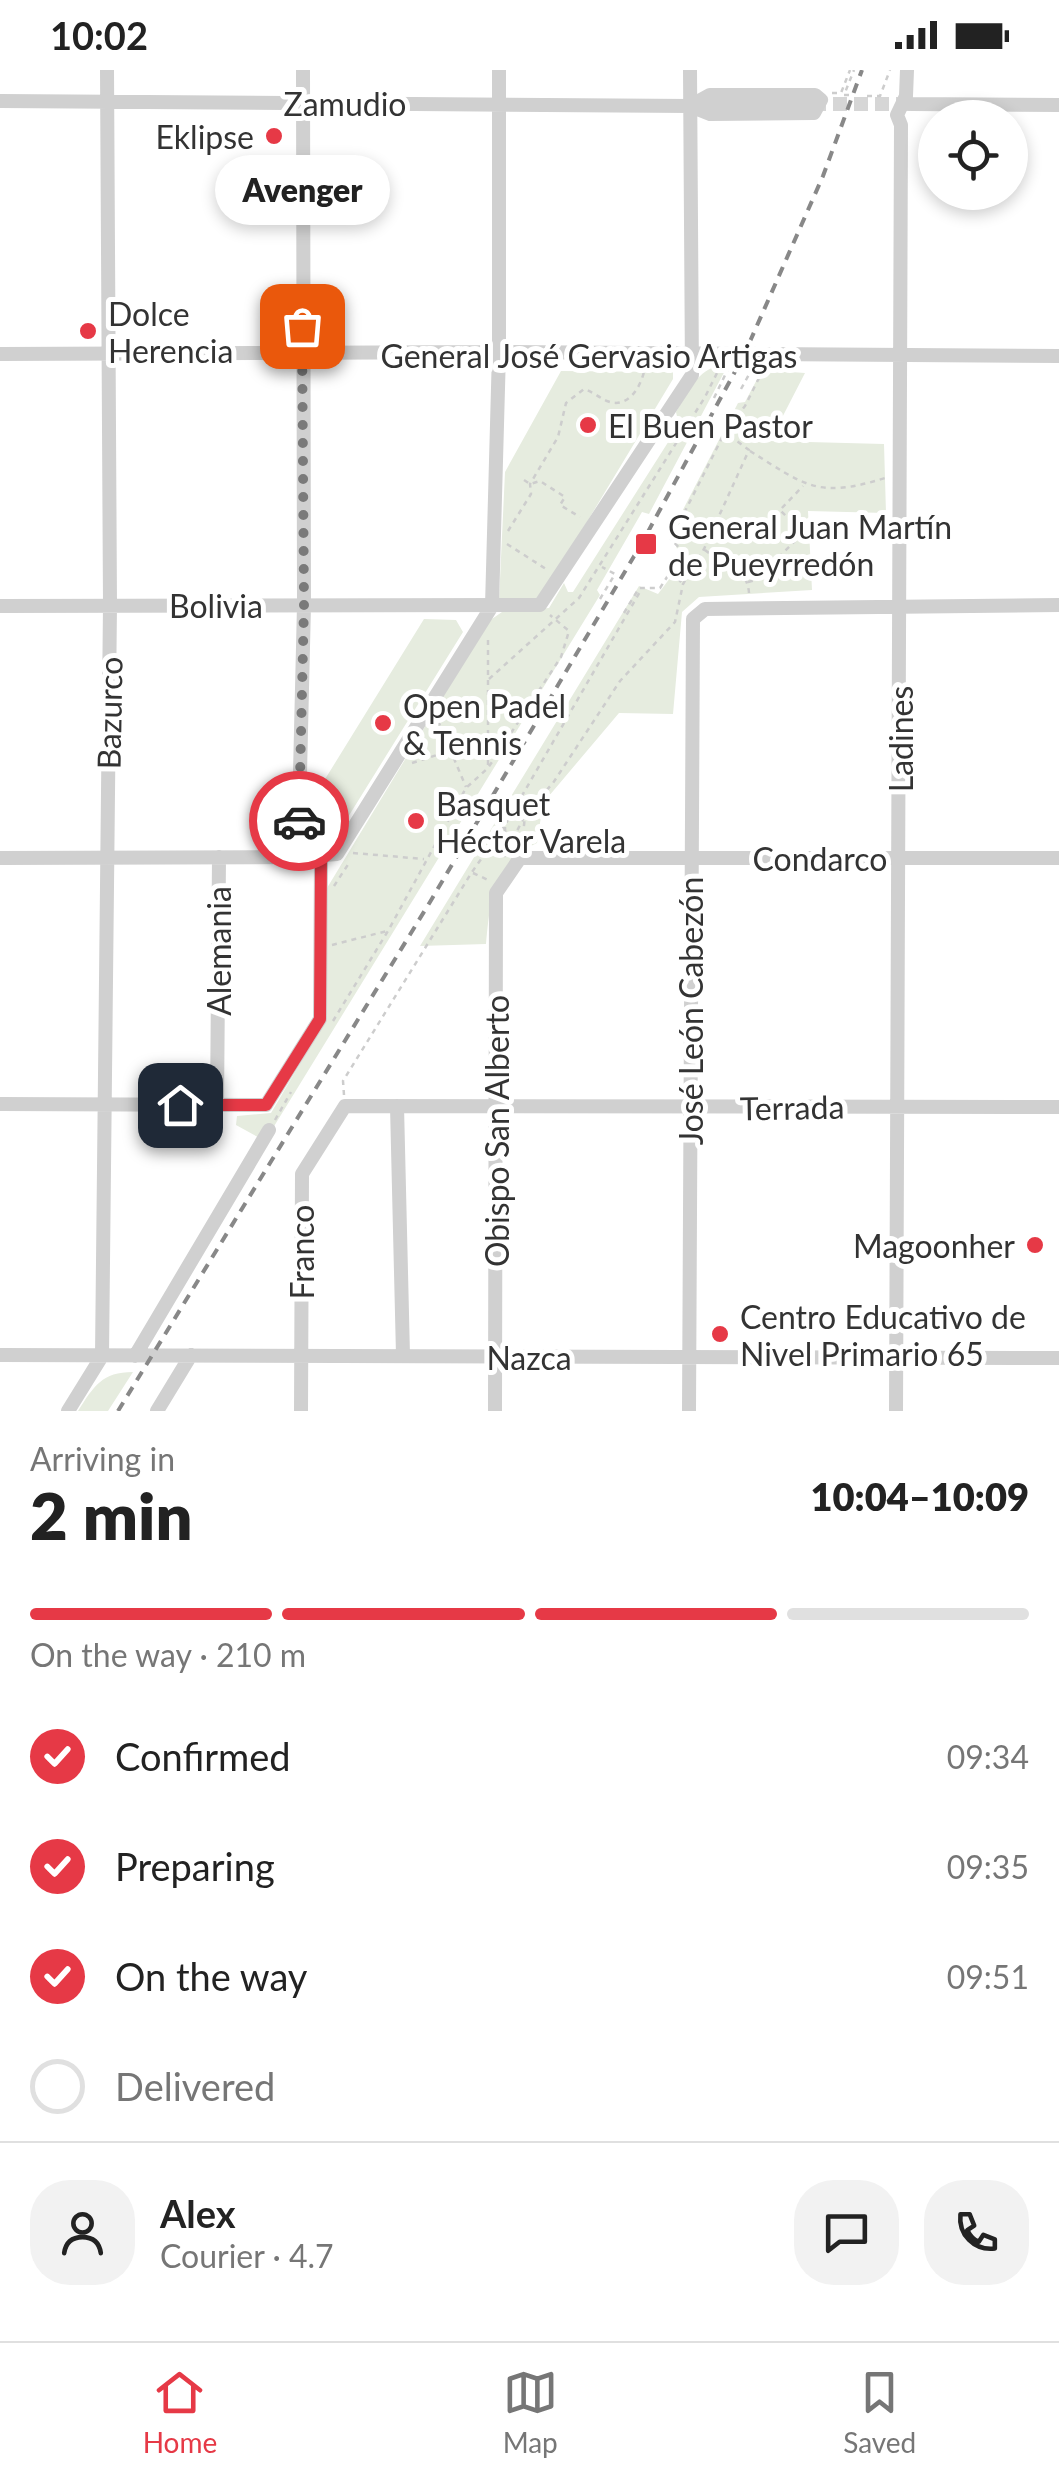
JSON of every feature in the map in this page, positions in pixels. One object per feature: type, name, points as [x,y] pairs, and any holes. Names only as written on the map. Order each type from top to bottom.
[{"type":"street","name":"Bazurco","points":[[102,1356],[110,605],[107,70]]},
{"type":"street","points":[[298,857],[304,605],[303,70]]},
{"type":"street","points":[[0,858],[298,857],[349,850],[492,606],[499,352],[499,70]]},
{"type":"street","points":[[560,578],[692,375],[690,70]]},
{"type":"street","name":"Ladines","points":[[896,1411],[901,607],[897,115],[909,100],[907,70]]},
{"type":"street","name":"Zamudio","points":[[710,95],[815,95],[821,100],[814,113],[710,114],[690,106],[710,95]]},
{"type":"street","points":[[909,100],[1059,105]]},
{"type":"street","name":"Zamudio","points":[[0,101],[812,104]]},
{"type":"street","points":[[900,126],[906,116],[914,113],[995,114],[1038,105]]},
{"type":"street","name":"General José Gervasio Artigas","points":[[0,354],[1059,356]]},
{"type":"street","name":"Bolivia","points":[[0,606],[540,605],[560,578]]},
{"type":"street","points":[[750,609],[1059,606]]},
{"type":"street","name":"José León Cabezón","points":[[688,1411],[693,619],[705,608],[750,609]]},
{"type":"street","points":[[0,1104],[266,1105],[320,1019],[321,856]]},
{"type":"street","name":"Alemania","points":[[217,1106],[219,857]]},
{"type":"street","points":[[496,892],[520,858]]},
{"type":"street","name":"Condarco","points":[[520,858],[1059,858]]},
{"type":"street","name":"Obispo San Alberto","points":[[495,1411],[496,892]]},
{"type":"street","name":"Terrada","points":[[345,1106],[1059,1107]]},
{"type":"street","name":"Franco","points":[[301,1411],[302,1174],[345,1106]]},
{"type":"street","points":[[397,1106],[402,1355]]},
{"type":"street","points":[[134,1356],[269,1130]]},
{"type":"street","points":[[157,1411],[191,1355]]},
{"type":"street","name":"Nazca","points":[[0,1356],[1059,1358]]},
{"type":"street","points":[[68,1411],[102,1356]]},
{"type":"path","points":[[841,93],[852,70]]},
{"type":"path","points":[[849,95],[844,94],[852,70]]},
{"type":"path","points":[[867,96],[880,96],[890,70]]},
{"type":"path","points":[[560,578],[502,541],[531,494],[530,484],[558,437],[563,410],[571,396],[584,389],[612,402],[626,400],[642,380],[646,354]]},
{"type":"path","points":[[714,398],[731,354]]},
{"type":"path","points":[[489,679],[579,598],[731,354]]},
{"type":"path","points":[[741,389],[765,355]]},
{"type":"path","points":[[624,613],[639,588],[660,588],[683,552],[671,538],[725,432],[744,406],[765,355]]},
{"type":"path","points":[[725,432],[804,486],[849,489],[900,474]]},
{"type":"path","points":[[506,849],[526,813],[553,783],[620,681],[675,622],[683,584],[704,549],[749,450]]},
{"type":"path","points":[[524,480],[530,484]]},
{"type":"path","points":[[530,484],[540,481],[565,497],[560,505],[594,526]]},
{"type":"path","points":[[748,582],[756,580],[802,533],[780,510],[804,486]]},
{"type":"path","points":[[704,549],[715,558],[729,561],[748,582],[750,609]]},
{"type":"path","points":[[600,566],[614,574],[600,599]]},
{"type":"path","points":[[671,571],[683,584]]},
{"type":"path","points":[[345,1106],[343,1081],[505,825],[641,590]]},
{"type":"path","points":[[332,1001],[344,1003],[466,788],[488,768],[560,658],[568,631],[549,614]]},
{"type":"path","points":[[478,652],[488,636],[488,768]]},
{"type":"path","points":[[567,700],[573,705]]},
{"type":"path","points":[[437,719],[466,788]]},
{"type":"path","points":[[419,749],[410,764],[490,738]]},
{"type":"path","points":[[520,858],[526,813]]},
{"type":"path","points":[[503,864],[505,825]]},
{"type":"path","points":[[331,890],[349,850],[364,839]]},
{"type":"path","points":[[349,850],[426,859]]},
{"type":"path","points":[[472,872],[489,880],[496,892]]},
{"type":"path","points":[[330,946],[388,931]]},
{"type":"path","points":[[330,1027],[331,1014]]},
{"type":"shaded area","points":[[728,365],[649,514],[642,512],[597,590],[600,595],[265,1141],[236,1125],[237,1116],[271,1113],[327,1018],[327,888],[489,621],[502,612],[549,608],[564,583],[568,592],[573,592],[679,425],[676,412],[691,387],[710,369]]},
{"type":"shaded area","points":[[762,370],[805,373],[770,441],[884,444],[886,513],[808,511],[812,590],[699,597],[682,612],[673,714],[619,713],[543,803],[537,843],[511,861],[496,885],[486,944],[420,946],[639,586],[658,594],[682,562],[671,533],[738,403],[745,402]]},
{"type":"shaded area","name":"El Buen Pastor","points":[[561,371],[673,372],[673,379],[558,570],[536,599],[499,601],[505,472]]},
{"type":"shaded area","name":"Open Padel & Tennis","points":[[424,619],[456,620],[463,632],[335,838],[314,838],[314,797]]},
{"type":"shaded area","points":[[133,1372],[108,1411],[78,1411],[100,1382]]},
{"type":"tunnel","points":[[812,104],[911,104]]},
{"type":"railway","points":[[118,1411],[430,902],[643,541],[744,355],[823,176],[862,70]]},
{"type":"way so far","points":[[299,821],[304,605],[302,326]]},
{"type":"place","name":"Eklipse","points":[[274,136]]},
{"type":"place","name":"Avenger","points":[[302,326]]},
{"type":"place","name":"Dolce Herencia","points":[[88,331]]},
{"type":"place","name":"El Buen Pastor","points":[[588,425]]},
{"type":"place","name":"General Juan Martín de Pueyrredón","points":[[646,544]]},
{"type":"place","name":"Open Padel & Tennis","points":[[383,723]]},
{"type":"place","name":"Basquet Héctor Varela","points":[[416,821]]},
{"type":"place","name":"Magoonher","points":[[1035,1245]]},
{"type":"place","name":"Centro Educativo de Nivel Primario 65","points":[[720,1334]]},
{"type":"route","points":[[180,1105],[266,1105],[320,1019],[321,856],[298,857],[299,821]]}]
